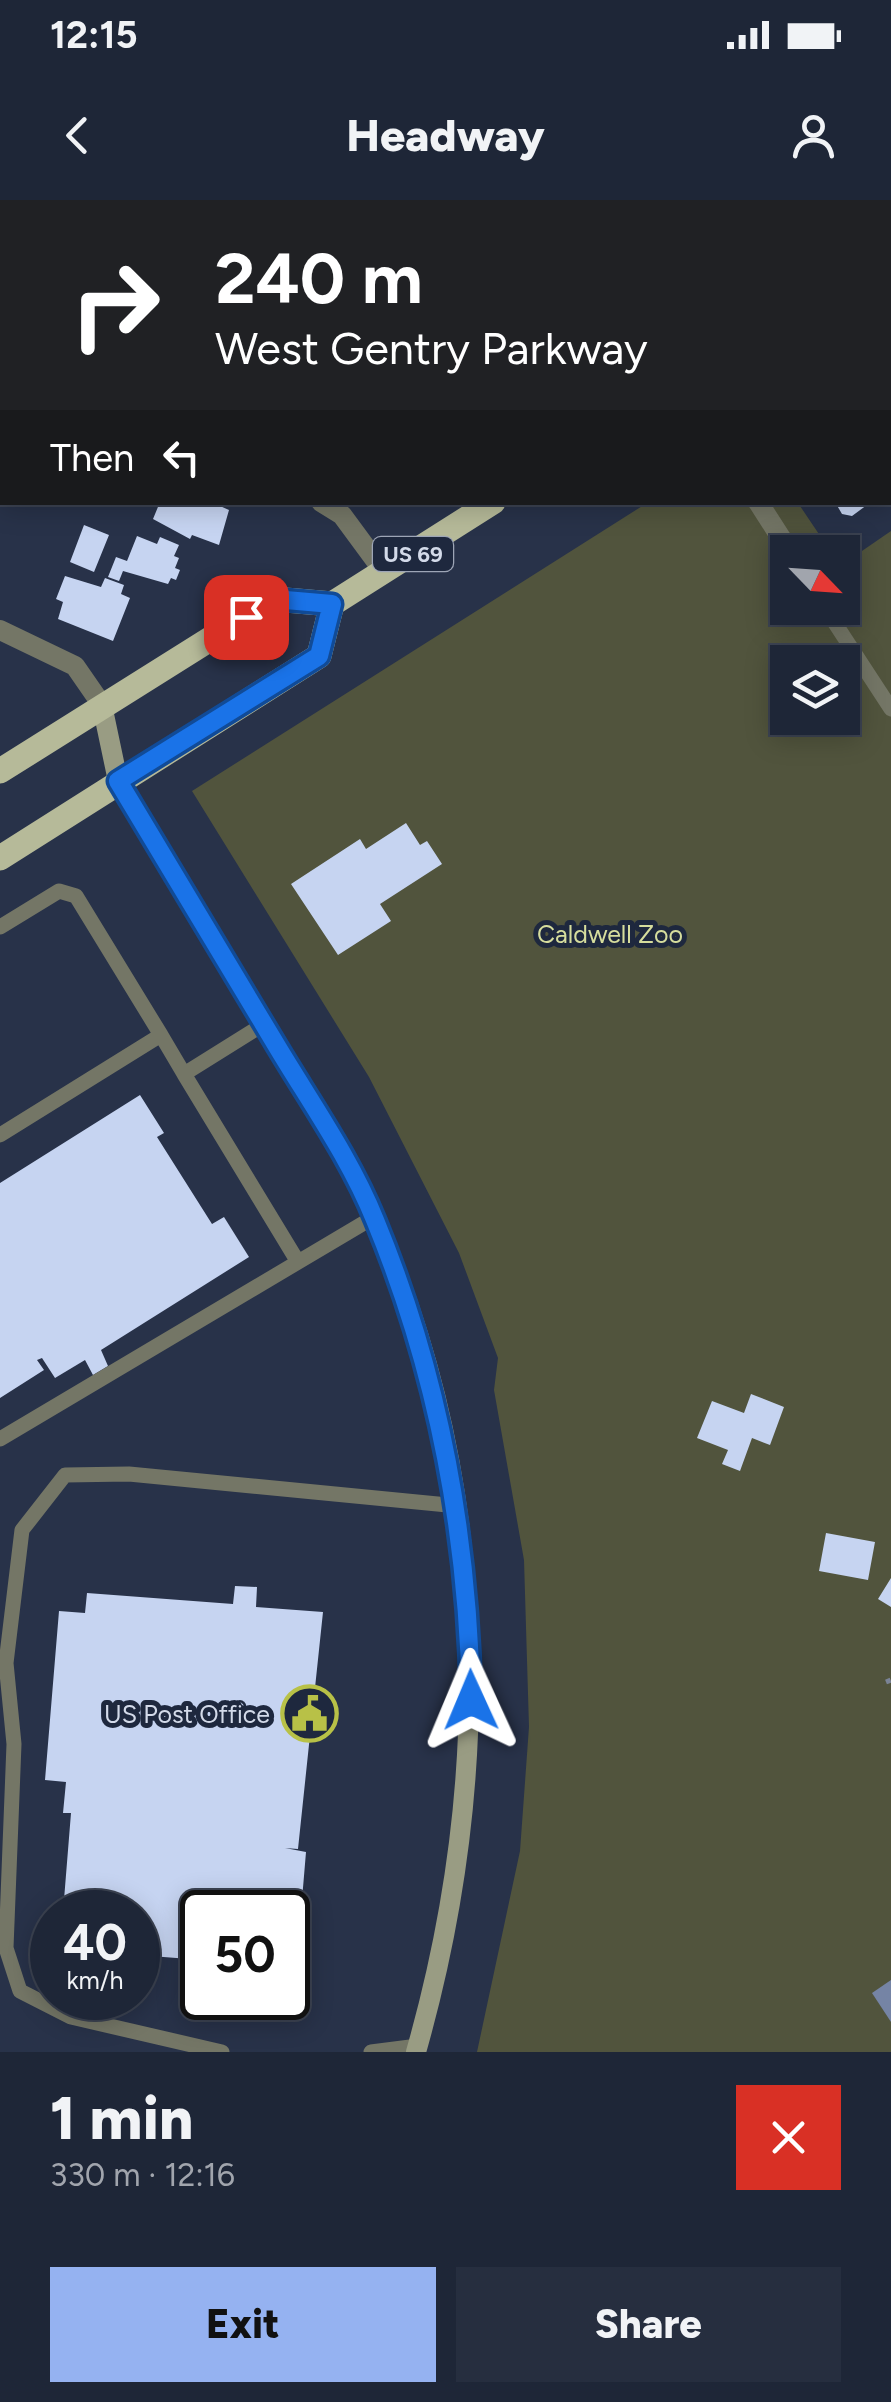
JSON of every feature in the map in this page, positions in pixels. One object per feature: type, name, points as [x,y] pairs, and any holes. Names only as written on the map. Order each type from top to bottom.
[{"type":"main road","name":"US 69","points":[[332,604],[488,505]]},
{"type":"main road","points":[[0,771],[274,599],[332,604],[319,656],[0,858]]},
{"type":"main road","points":[[102,705],[118,781],[374,1216],[412,1321],[458,1506],[470,1609],[466,1794],[451,1900],[417,2049]]},
{"type":"street","points":[[325,505],[342,515],[384,572]]},
{"type":"street","points":[[760,505],[779,535]]},
{"type":"street","points":[[0,630],[74,666],[102,705]]},
{"type":"lane","points":[[836,625],[891,709]]},
{"type":"lane","points":[[0,928],[59,891],[76,896],[298,1262]]},
{"type":"lane","points":[[184,1074],[264,1024]]},
{"type":"lane","points":[[0,1135],[161,1035]]},
{"type":"lane","points":[[0,1439],[374,1216]]},
{"type":"lane","points":[[222,2052],[71,2017],[20,1991],[6,1948],[14,1744],[6,1662],[22,1530],[65,1475],[130,1474],[458,1506]]},
{"type":"lane","points":[[371,2052],[417,2049]]},
{"type":"green space","name":"Caldwell Zoo","points":[[644,505],[799,505],[820,535],[770,535],[770,625],[860,625],[860,552],[891,531],[891,2052],[477,2052],[520,1851],[529,1727],[524,1560],[494,1390],[498,1358],[459,1253],[369,1077],[192,791]]},
{"type":"water","points":[[891,1980],[891,2022],[872,1993]]},
{"type":"building","points":[[159,505],[218,505],[229,510],[219,545],[192,535],[190,539],[153,519]]},
{"type":"building","points":[[837,505],[867,505],[852,516],[842,514]]},
{"type":"building","points":[[84,525],[109,535],[94,572],[70,562]]},
{"type":"building","points":[[137,536],[157,544],[160,537],[179,545],[174,556],[179,558],[175,568],[180,570],[176,580],[171,578],[168,584],[123,571],[119,581],[108,577],[116,557],[127,561]]},
{"type":"building","points":[[65,576],[101,587],[105,578],[124,585],[121,594],[130,598],[113,641],[58,619],[63,602],[56,599]]},
{"type":"building","points":[[406,823],[420,845],[427,841],[442,864],[380,904],[391,921],[338,955],[291,884],[360,839],[366,849]]},
{"type":"building","points":[[140,1095],[164,1133],[157,1137],[212,1224],[224,1217],[249,1257],[101,1350],[108,1366],[93,1375],[85,1360],[55,1378],[42,1358],[37,1360],[44,1370],[0,1398],[0,1183]]},
{"type":"building","points":[[751,1394],[784,1407],[770,1445],[752,1438],[740,1471],[722,1464],[728,1450],[697,1438],[712,1401],[744,1413]]},
{"type":"building","points":[[826,1533],[875,1542],[868,1580],[819,1571]]},
{"type":"building","points":[[891,1578],[891,1607],[878,1599]]},
{"type":"building","points":[[235,1586],[257,1587],[256,1607],[323,1612],[298,1849],[285,1848],[306,1852],[303,1890],[180,1890],[180,1958],[160,1957],[160,1890],[65,1890],[71,1813],[63,1813],[66,1782],[45,1780],[59,1611],[85,1613],[87,1593],[233,1604]]},
{"type":"place","name":"US Post Office","points":[[309,1714]]},
{"type":"route","points":[[246,617],[274,599],[332,604],[319,656],[118,781],[374,1216],[412,1321],[444,1434],[458,1506],[470,1609],[471,1700]]}]
